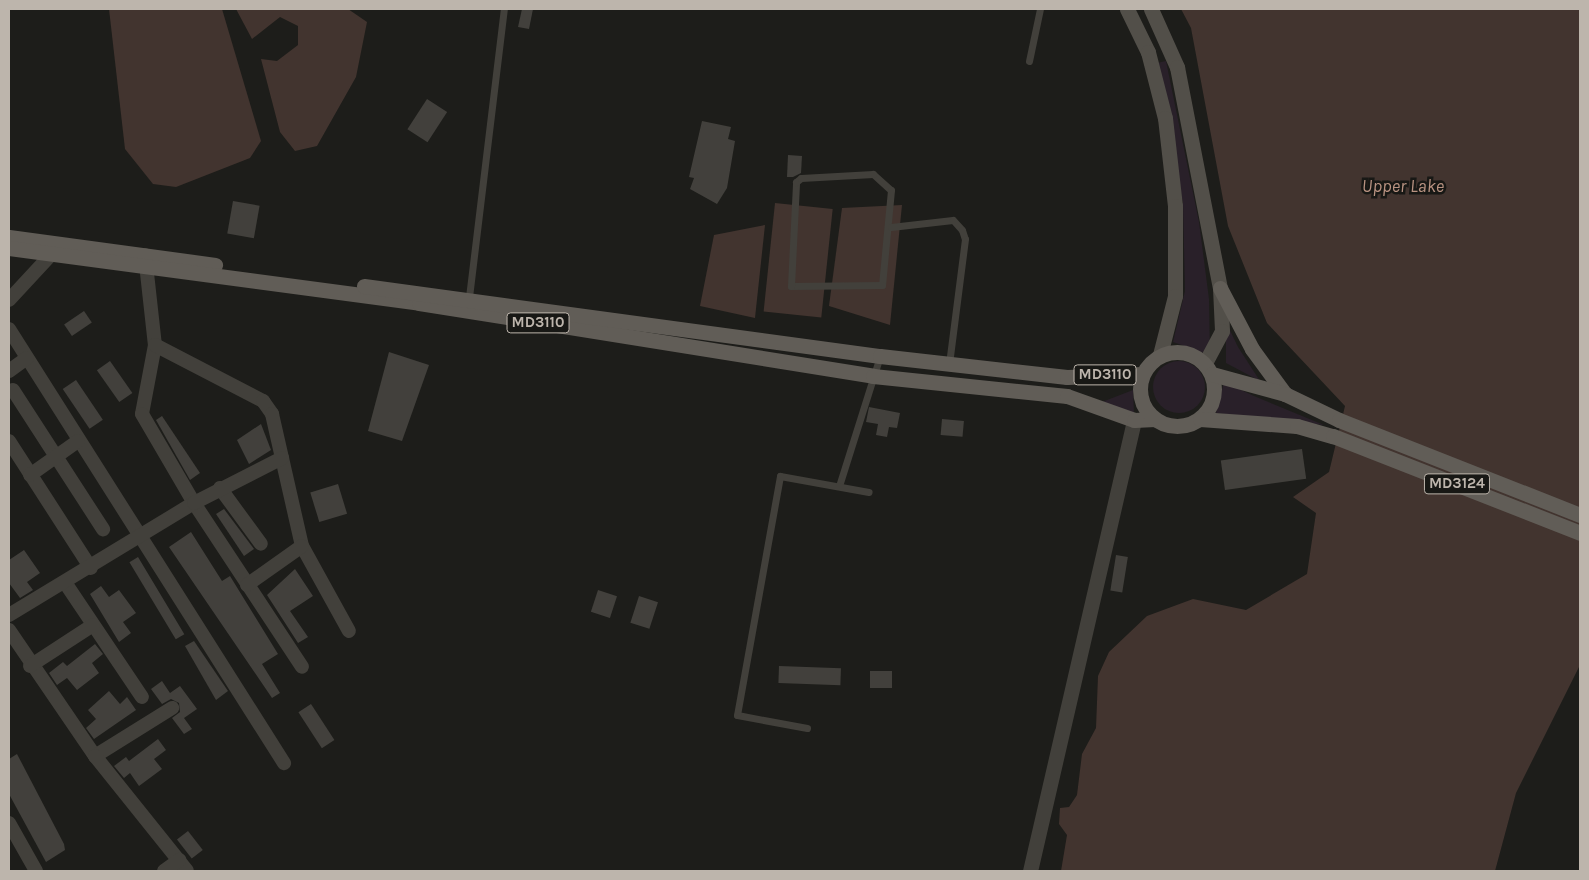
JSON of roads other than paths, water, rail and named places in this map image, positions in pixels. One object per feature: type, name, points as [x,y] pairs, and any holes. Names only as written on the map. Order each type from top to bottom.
[{"type":"main road","points":[[1127,9],[1148,52],[1165,118],[1175,206],[1175,296],[1160,355],[1142,374],[1141,398],[1155,419]]},
{"type":"main road","points":[[1134,420],[1155,419],[1178,427],[1200,418],[1214,398],[1209,368],[1222,331],[1220,288],[1177,67],[1151,9]]},
{"type":"main road","name":"MD3110","points":[[9,237],[57,251]]},
{"type":"main road","name":"MD3110","points":[[9,248],[145,259],[283,277],[469,297],[948,364],[1067,376],[1142,374]]},
{"type":"main road","name":"MD3110","points":[[145,259],[873,376],[1067,396],[1134,420]]},
{"type":"main road","points":[[1220,288],[1252,349],[1285,394]]},
{"type":"main road","points":[[1160,355],[1184,351],[1209,368],[1285,394]]},
{"type":"main road","name":"MD3124","points":[[1285,394],[1339,420],[1580,515]]},
{"type":"main road","name":"MD3124","points":[[1200,418],[1296,426],[1333,436],[1580,533]]},
{"type":"street","points":[[9,300],[57,251]]},
{"type":"street","points":[[145,259],[155,344],[142,414],[194,503],[302,667]]},
{"type":"street","points":[[9,329],[78,441],[141,536],[284,763]]},
{"type":"street","points":[[155,344],[263,401],[272,414],[302,546],[349,631]]},
{"type":"street","points":[[9,371],[27,358]]},
{"type":"street","points":[[14,390],[103,529]]},
{"type":"street","points":[[1030,871],[1044,802],[1134,420]]},
{"type":"street","points":[[9,441],[91,568]]},
{"type":"street","points":[[30,475],[78,441]]},
{"type":"street","points":[[9,615],[66,584],[220,488],[282,458]]},
{"type":"street","points":[[220,488],[260,544]]},
{"type":"street","points":[[248,585],[302,546]]},
{"type":"street","points":[[66,584],[142,698]]},
{"type":"street","points":[[30,666],[93,625]]},
{"type":"street","points":[[9,630],[30,666],[95,756],[183,866],[164,871]]},
{"type":"street","points":[[95,756],[172,708]]},
{"type":"street","points":[[9,823],[36,871]]},
{"type":"lane","points":[[469,297],[504,9]]},
{"type":"lane","points":[[1029,61],[1040,9]]},
{"type":"lane","points":[[872,174],[891,190],[891,227],[884,280],[879,288],[795,288],[788,282],[793,187],[801,178],[872,174]]},
{"type":"lane","points":[[891,227],[953,220],[962,230],[965,239],[948,364]]},
{"type":"lane","points":[[839,486],[880,356]]},
{"type":"lane","points":[[807,728],[737,715],[780,476],[869,492]]},
{"type":"water","points":[[109,9],[222,9],[261,141],[250,158],[176,187],[153,184],[125,149]]},
{"type":"water","points":[[236,9],[348,9],[367,22],[356,77],[317,146],[295,151],[280,132],[261,59],[277,61],[298,45],[298,26],[280,17],[252,39]]},
{"type":"water","name":"Upper Lake","points":[[1181,9],[1580,9],[1580,665],[1516,793],[1495,871],[1061,871],[1067,835],[1059,824],[1060,808],[1069,807],[1077,795],[1082,754],[1096,728],[1098,676],[1109,652],[1147,616],[1193,599],[1246,610],[1307,574],[1316,513],[1293,497],[1329,472],[1345,406],[1267,323],[1228,226],[1191,28]]},
{"type":"water","points":[[775,203],[833,209],[821,317],[764,311]]},
{"type":"water","points":[[902,205],[890,325],[829,306],[842,208]]},
{"type":"water","points":[[765,225],[755,318],[700,306],[714,235]]}]
